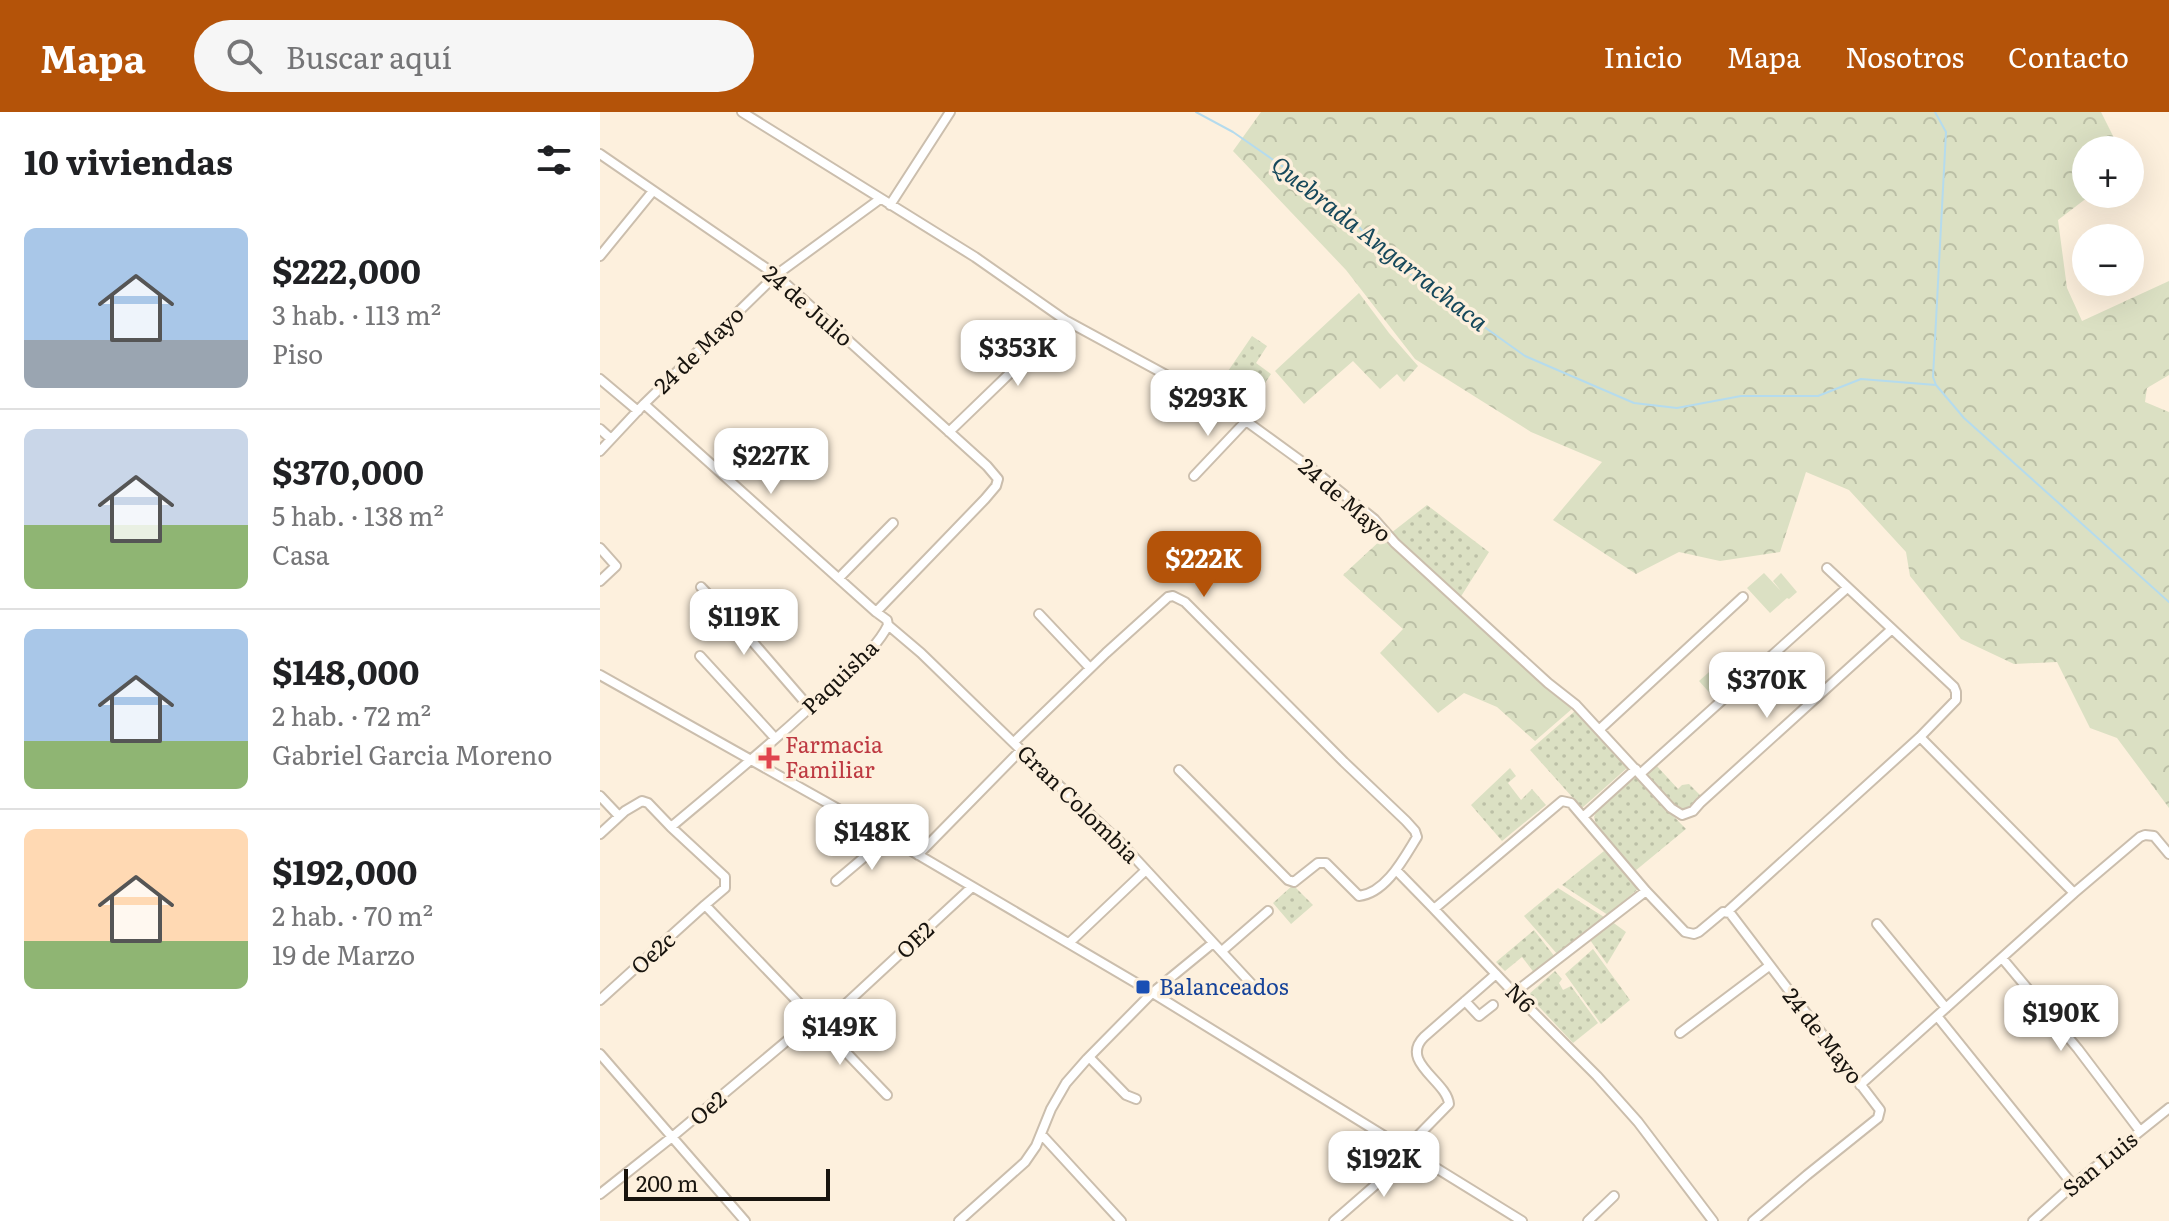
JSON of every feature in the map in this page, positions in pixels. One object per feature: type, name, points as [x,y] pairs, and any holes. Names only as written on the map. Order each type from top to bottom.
[{"type":"street","name":"24 de Mayo","points":[[742,112],[975,257],[1065,320],[1246,421],[1312,469],[1374,519],[1395,543],[1576,705],[1682,815],[1693,811],[1892,629]]},
{"type":"street","points":[[890,205],[950,112]]},
{"type":"street","name":"24 de Julio","points":[[600,154],[776,275],[998,479]]},
{"type":"street","points":[[600,256],[653,191]]},
{"type":"street","name":"24 de Mayo","points":[[600,451],[776,275],[880,199]]},
{"type":"street","points":[[949,432],[1065,320]]},
{"type":"street","points":[[600,379],[641,407],[876,612]]},
{"type":"street","points":[[1194,476],[1246,421]]},
{"type":"street","points":[[600,429],[611,439]]},
{"type":"street","name":"Paquisha","points":[[671,827],[810,708],[863,658],[888,625],[887,620],[876,612],[985,499],[998,479]]},
{"type":"street","points":[[839,578],[893,523]]},
{"type":"street","points":[[600,548],[616,566],[600,581]]},
{"type":"street","points":[[1434,909],[1555,805],[1567,801],[1685,932],[1699,932],[1727,912],[1920,737],[1956,700],[1954,687],[1827,568]]},
{"type":"street","points":[[701,587],[810,708]]},
{"type":"street","points":[[1583,817],[1641,774],[1847,588]]},
{"type":"street","points":[[1014,742],[1168,597],[1179,597],[1415,831],[1417,837],[1396,870],[1366,895],[1359,896],[1326,863],[1318,863],[1294,882],[1288,880],[1179,770]]},
{"type":"street","points":[[1600,729],[1743,597]]},
{"type":"street","points":[[1039,614],[1090,668]]},
{"type":"street","name":"Gran Colombia","points":[[888,625],[1122,844],[1258,991]]},
{"type":"street","points":[[700,656],[775,738]]},
{"type":"street","points":[[600,675],[1069,943],[1522,1221]]},
{"type":"street","points":[[1920,737],[2074,893]]},
{"type":"street","points":[[918,855],[1021,750]]},
{"type":"street","points":[[600,796],[619,816]]},
{"type":"street","points":[[600,834],[636,803],[645,802],[671,827]]},
{"type":"street","name":"Oe2c","points":[[600,1000],[725,888],[725,877],[671,827]]},
{"type":"street","points":[[1860,1085],[2074,893],[2145,835],[2154,836],[2169,854]]},
{"type":"street","points":[[836,881],[888,837]]},
{"type":"street","points":[[1069,943],[1146,870]]},
{"type":"street","name":"N6","points":[[1396,870],[1588,1066],[1638,1122],[1713,1221]]},
{"type":"street","name":"OE2","points":[[823,1025],[972,887]]},
{"type":"street","points":[[1514,993],[1646,891]]},
{"type":"street","points":[[705,905],[887,1095]]},
{"type":"street","points":[[1222,951],[1268,911]]},
{"type":"street","name":"24 de Mayo","points":[[1727,912],[1879,1107],[1880,1113],[1878,1118],[1753,1221]]},
{"type":"street","points":[[1877,924],[1946,1008]]},
{"type":"street","points":[[959,1221],[1025,1162],[1066,1083],[1089,1057],[1152,993],[1213,943]]},
{"type":"street","points":[[2002,958],[2078,1049],[2140,1131]]},
{"type":"street","points":[[1680,1033],[1769,966]]},
{"type":"street","points":[[1334,1221],[1409,1150],[1449,1104],[1448,1096],[1422,1066],[1417,1056],[1418,1045],[1496,974]]},
{"type":"street","points":[[1465,1001],[1479,1016],[1493,1005]]},
{"type":"street","points":[[1937,1016],[2073,1185]]},
{"type":"street","name":"Oe2","points":[[600,1194],[813,1019]]},
{"type":"street","points":[[600,1054],[745,1221]]},
{"type":"street","points":[[1089,1057],[1126,1095],[1136,1099]]},
{"type":"street","name":"San Luis","points":[[2033,1221],[2169,1108]]},
{"type":"street","points":[[1041,1134],[1121,1221]]},
{"type":"street","points":[[1588,1221],[1614,1196]]},
{"type":"green space","points":[[1261,112],[2101,112],[2113,136],[2072,136],[2074,208],[2058,220],[2067,288],[2082,321],[2136,296],[2144,296],[2144,292],[2169,281],[2169,375],[2147,388],[2145,402],[2169,412],[2169,808],[2117,738],[2090,728],[2057,662],[2014,664],[1961,639],[1910,576],[1906,552],[1849,490],[1806,472],[1780,552],[1720,561],[1679,552],[1636,574],[1553,520],[1602,462],[1531,432],[1415,359],[1346,270],[1233,151]]},
{"type":"green space","points":[[1359,293],[1418,366],[1404,382],[1397,374],[1380,389],[1353,361],[1304,404],[1275,371]]},
{"type":"green space","points":[[1252,336],[1267,346],[1256,363],[1271,374],[1255,398],[1224,377]]},
{"type":"green space","points":[[1427,505],[1489,552],[1460,598],[1391,533]]},
{"type":"green space","points":[[1383,538],[1573,708],[1535,741],[1497,707],[1464,693],[1438,713],[1380,653],[1403,629],[1343,575]]},
{"type":"green space","points":[[1764,573],[1781,591],[1773,581],[1781,573],[1797,592],[1770,613],[1747,588]]},
{"type":"green space","points":[[1717,665],[1734,684],[1716,700],[1699,681]]},
{"type":"green space","points":[[1575,711],[1627,768],[1582,808],[1530,750]]},
{"type":"green space","points":[[1656,765],[1678,789],[1689,784],[1702,797],[1685,812],[1672,804],[1645,775]]},
{"type":"green space","points":[[1510,768],[1516,776],[1508,783],[1521,800],[1532,789],[1546,805],[1502,841],[1471,805]]},
{"type":"green space","points":[[1635,777],[1686,829],[1635,871],[1596,824],[1594,817]]},
{"type":"green space","points":[[1604,851],[1638,889],[1608,915],[1562,885]]},
{"type":"green space","points":[[1293,885],[1313,905],[1291,924],[1273,903]]},
{"type":"green space","points":[[1558,888],[1604,917],[1558,955],[1524,916]]},
{"type":"green space","points":[[1611,921],[1626,932],[1607,964],[1590,940]]},
{"type":"green space","points":[[1534,930],[1555,957],[1535,974],[1522,957],[1505,971],[1496,962]]},
{"type":"green space","points":[[1593,949],[1630,1000],[1601,1024],[1565,974]]},
{"type":"green space","points":[[1555,971],[1562,979],[1559,983],[1563,990],[1571,986],[1598,1023],[1573,1043],[1528,995]]},
{"type":"waterway","name":"Quebrada Angarrachaca","points":[[1196,112],[1233,132],[1295,175],[1357,224],[1374,246],[1525,356],[1634,403],[1677,408],[1741,396],[1818,396],[1861,379],[1936,385]]},
{"type":"waterway","points":[[1935,112],[1946,132],[1933,377],[1936,385],[1964,418],[2169,602]]},
{"type":"place","name":"Farmacia Familiar","points":[[769,758]]},
{"type":"place","name":"Balanceados","points":[[1143,987]]}]
